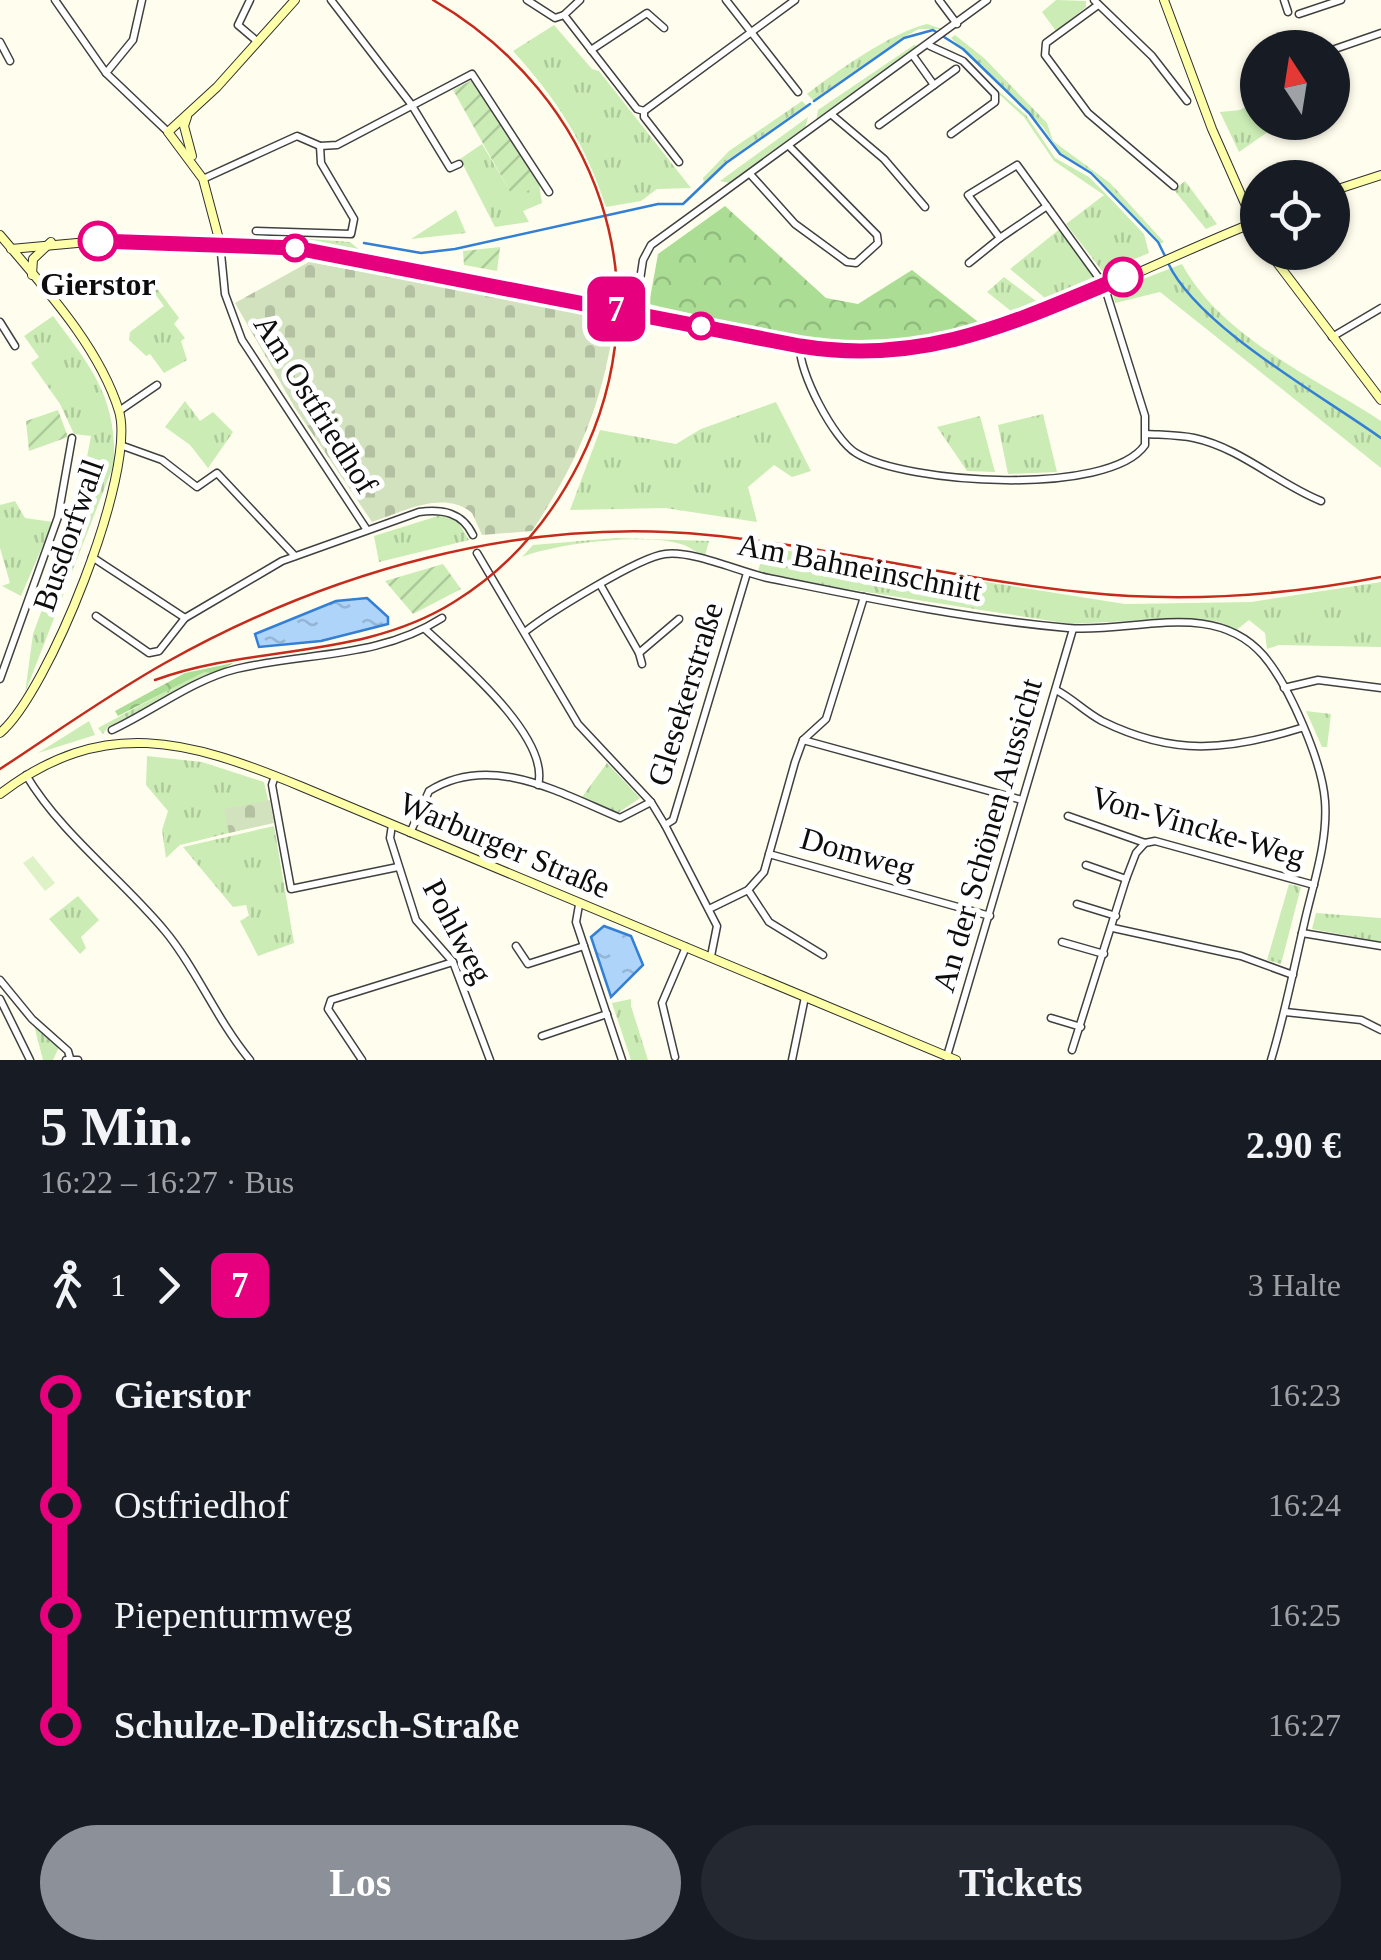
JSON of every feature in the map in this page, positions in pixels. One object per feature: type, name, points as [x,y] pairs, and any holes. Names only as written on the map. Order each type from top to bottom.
[{"type":"main road","points":[[192,158],[168,132],[296,0]]},
{"type":"main road","points":[[1164,0],[1212,129],[1240,190]]},
{"type":"main road","points":[[188,113],[184,126],[220,243]]},
{"type":"main road","points":[[1350,185],[1381,175]]},
{"type":"main road","points":[[11,248],[51,242],[220,243],[321,252],[800,346],[876,352],[948,344],[1240,228]]},
{"type":"main road","name":"Busdorfwall","points":[[0,235],[100,369],[119,411],[123,446],[91,556],[37,688],[21,714],[0,733]]},
{"type":"main road","points":[[32,274],[34,259],[51,242]]},
{"type":"main road","points":[[1282,270],[1381,400]]},
{"type":"main road","name":"Warburger Straße","points":[[0,794],[26,774],[70,752],[126,741],[202,753],[275,776],[952,1058]]},
{"type":"street","points":[[55,0],[106,74],[168,132]]},
{"type":"street","points":[[106,74],[133,40],[142,0]]},
{"type":"street","points":[[250,0],[238,25],[258,42]]},
{"type":"street","points":[[330,0],[411,104],[450,168],[459,164]]},
{"type":"street","points":[[527,0],[555,18],[580,0]]},
{"type":"street","points":[[726,0],[798,92]]},
{"type":"street","points":[[644,111],[795,0]]},
{"type":"street","points":[[939,0],[953,27]]},
{"type":"street","points":[[635,313],[643,260],[651,245],[914,57],[987,0]]},
{"type":"street","points":[[1284,0],[1288,12]]},
{"type":"street","points":[[1299,14],[1341,0]]},
{"type":"street","points":[[1174,186],[1088,113],[1046,55],[1046,43],[1096,2],[1152,56],[1187,101]]},
{"type":"street","points":[[591,50],[647,13],[664,28]]},
{"type":"street","points":[[564,15],[637,109],[644,111]]},
{"type":"street","points":[[1350,44],[1381,33]]},
{"type":"street","points":[[0,42],[10,61]]},
{"type":"street","points":[[931,44],[962,61],[996,94],[995,102],[951,134]]},
{"type":"street","points":[[914,57],[934,85]]},
{"type":"street","points":[[879,126],[956,70]]},
{"type":"street","points":[[203,180],[297,136],[320,146],[337,145],[472,74],[549,192]]},
{"type":"street","points":[[644,111],[644,117],[679,162]]},
{"type":"street","points":[[832,115],[884,159],[925,207]]},
{"type":"street","points":[[256,231],[351,234],[354,219],[321,163],[320,146]]},
{"type":"street","points":[[750,174],[795,224],[848,262],[856,263],[878,243],[877,235],[788,146]]},
{"type":"street","points":[[800,346],[804,371],[835,429],[852,452],[879,464],[962,476],[1059,478],[1125,462],[1137,455],[1147,434],[1104,285],[1017,165],[968,195],[1000,238]]},
{"type":"street","points":[[968,263],[1047,206]]},
{"type":"street","name":"Am Ostfriedhof","points":[[220,243],[225,294],[242,340],[367,530]]},
{"type":"street","points":[[0,255],[11,248]]},
{"type":"street","points":[[1332,337],[1381,308]]},
{"type":"street","points":[[0,322],[15,346]]},
{"type":"street","points":[[119,411],[157,386]]},
{"type":"street","points":[[1147,434],[1196,438],[1218,446],[1320,501]]},
{"type":"street","points":[[0,679],[58,516],[72,438]]},
{"type":"street","points":[[123,446],[162,460],[196,486],[218,473],[295,556]]},
{"type":"street","points":[[96,616],[150,652],[159,651],[184,618],[295,556],[419,512],[442,509],[466,522],[473,535]]},
{"type":"street","points":[[477,552],[578,724],[651,802],[665,825],[719,933],[710,956]]},
{"type":"street","name":"Am Bahneinschnitt","points":[[526,631],[601,586],[666,554],[864,596],[1073,629],[1183,621],[1205,624],[1238,636],[1260,652],[1284,688]]},
{"type":"street","points":[[91,556],[184,618]]},
{"type":"street","name":"Glesekerstraße","points":[[665,825],[673,820],[747,573]]},
{"type":"street","points":[[601,586],[640,652],[642,664]]},
{"type":"street","points":[[709,909],[760,880],[803,740],[826,719],[864,596]]},
{"type":"street","points":[[112,730],[231,670],[355,652],[426,629],[442,618]]},
{"type":"street","points":[[640,652],[678,619]]},
{"type":"street","points":[[426,629],[514,721],[536,756],[538,784]]},
{"type":"street","name":"An der Schönen Aussicht","points":[[952,1058],[1073,629]]},
{"type":"street","points":[[1271,1060],[1314,885],[1325,800],[1320,775],[1284,688],[1318,680],[1381,688]]},
{"type":"street","points":[[1056,690],[1104,722],[1198,749],[1228,748],[1300,728]]},
{"type":"street","points":[[803,740],[1022,800]]},
{"type":"street","points":[[410,833],[429,791],[446,781],[482,773],[538,784],[620,818],[651,802]]},
{"type":"street","points":[[26,774],[90,853],[166,932],[212,1010],[250,1060]]},
{"type":"street","points":[[275,776],[272,785],[290,888],[398,867]]},
{"type":"street","name":"Von-Vincke-Weg","points":[[1068,816],[1145,843],[1169,845],[1314,885]]},
{"type":"street","name":"Pohlweg","points":[[392,825],[390,838],[416,920],[453,962],[489,1059]]},
{"type":"street","points":[[1072,1050],[1126,878],[1136,853],[1145,843]]},
{"type":"street","name":"Domweg","points":[[770,854],[990,916]]},
{"type":"street","points":[[1086,865],[1126,878]]},
{"type":"street","points":[[748,890],[768,922],[823,955]]},
{"type":"street","points":[[1078,904],[1116,916]]},
{"type":"street","points":[[579,905],[576,922],[622,1060]]},
{"type":"street","points":[[1113,928],[1241,956],[1293,975]]},
{"type":"street","points":[[1302,933],[1381,946]]},
{"type":"street","points":[[1062,942],[1104,954]]},
{"type":"street","points":[[516,946],[528,964],[584,946]]},
{"type":"street","points":[[675,1057],[662,1003],[686,947]]},
{"type":"street","points":[[362,1060],[340,1030],[328,1004],[349,991],[453,962]]},
{"type":"street","points":[[0,980],[32,1019],[68,1051],[71,1059]]},
{"type":"street","points":[[792,1060],[805,997]]},
{"type":"street","points":[[0,999],[30,1060]]},
{"type":"street","points":[[1285,1012],[1361,1020],[1381,1030]]},
{"type":"street","points":[[542,1036],[607,1014]]},
{"type":"street","points":[[1052,1018],[1081,1026]]},
{"type":"green space","points":[[1056,0],[1086,1],[1086,7],[1056,31],[1042,12]]},
{"type":"green space","points":[[927,24],[942,29],[919,29],[813,100],[807,94],[882,44]]},
{"type":"green space","points":[[554,25],[592,69],[599,71],[691,188],[657,189],[641,201],[606,207],[568,124],[513,51]]},
{"type":"green space","points":[[955,35],[984,58],[1047,123],[1053,141],[1110,183],[1164,242],[1160,244],[1092,172],[1060,153],[1043,127],[951,38]]},
{"type":"green space","points":[[914,45],[919,46],[816,121],[818,110]]},
{"type":"green space","points":[[945,45],[1026,115],[1055,158],[1089,177],[1105,193],[1144,234],[1149,253],[1103,272],[1066,224],[1104,195],[1054,161],[1024,117]]},
{"type":"green space","points":[[472,80],[539,184],[514,199],[453,90]]},
{"type":"green space","points":[[802,101],[806,105],[725,162],[704,184],[703,178],[729,151]]},
{"type":"green space","points":[[1240,110],[1240,140],[1256,140],[1239,152],[1220,112]]},
{"type":"green space","points":[[808,117],[805,129],[729,183],[720,181]]},
{"type":"green space","points":[[482,144],[514,198],[539,184],[542,203],[523,211],[529,222],[495,227],[460,159]]},
{"type":"green space","points":[[1185,181],[1217,224],[1206,229],[1174,190]]},
{"type":"green space","points":[[725,206],[826,298],[858,304],[912,270],[982,325],[896,342],[855,342],[774,332],[649,304],[658,254]]},
{"type":"green space","points":[[456,210],[466,233],[411,239]]},
{"type":"green space","points":[[1061,228],[1094,277],[1045,298],[1010,269]]},
{"type":"green space","points":[[256,237],[350,242],[362,252]]},
{"type":"green space","points":[[500,247],[497,271],[464,265],[463,251]]},
{"type":"green space","points":[[309,262],[615,318],[604,377],[587,430],[532,531],[482,535],[472,513],[449,503],[409,508],[372,522],[295,408],[235,303]]},
{"type":"green space","points":[[1182,264],[1199,290],[1245,334],[1381,421],[1381,468],[1160,292],[1115,303],[1112,291]]},
{"type":"green space","points":[[1004,277],[1036,301],[1011,311],[987,292]]},
{"type":"green space","points":[[156,287],[179,318],[174,324],[185,338],[181,341],[187,360],[164,373],[150,354],[146,356],[129,340],[130,332],[164,306],[152,290]]},
{"type":"green space","points":[[53,316],[99,384],[111,420],[114,464],[25,693],[33,634],[75,520],[91,436],[74,434],[60,404],[31,363],[39,357],[24,336]]},
{"type":"green space","points":[[185,401],[200,421],[213,412],[233,432],[208,468],[190,445],[165,427]]},
{"type":"green space","points":[[776,402],[811,471],[792,477],[774,465],[748,487],[757,522],[665,508],[570,510],[600,430],[676,444],[701,429]]},
{"type":"green space","points":[[58,410],[68,437],[29,451],[26,421]]},
{"type":"green space","points":[[1043,414],[1057,472],[1008,474],[998,425]]},
{"type":"green space","points":[[980,416],[995,472],[967,471],[937,427]]},
{"type":"green space","points":[[15,501],[25,518],[53,522],[21,596],[2,586],[10,583],[0,548],[0,505]]},
{"type":"green space","points":[[441,515],[458,522],[469,540],[379,562],[374,536]]},
{"type":"green space","points":[[647,539],[579,544],[522,557],[533,545]]},
{"type":"green space","points":[[650,539],[709,541],[705,556],[684,545]]},
{"type":"green space","points":[[765,547],[1125,604],[1251,602],[1381,582],[1381,647],[1279,645],[1267,649],[1265,633],[1249,620],[1235,631],[1219,622],[1182,618],[1071,624],[757,575]]},
{"type":"green space","points":[[443,564],[461,589],[413,614],[385,581]]},
{"type":"green space","points":[[233,663],[215,674],[204,672],[118,716],[115,711],[185,673]]},
{"type":"green space","points":[[204,671],[211,674],[108,727],[103,734],[98,728]]},
{"type":"green space","points":[[1306,711],[1331,714],[1327,747],[1322,747]]},
{"type":"green space","points":[[89,721],[95,735],[38,753]]},
{"type":"green space","points":[[147,756],[202,762],[264,782],[273,822],[180,845],[166,858],[162,830],[168,811],[146,785]]},
{"type":"green space","points":[[607,763],[640,798],[618,813],[582,797]]},
{"type":"green space","points":[[270,800],[274,823],[229,833],[224,809]]},
{"type":"green space","points":[[274,826],[294,943],[258,956],[240,921],[249,916],[246,905],[233,907],[183,847]]},
{"type":"green space","points":[[33,856],[55,883],[45,891],[23,863]]},
{"type":"green space","points":[[1289,884],[1301,887],[1281,964],[1267,960]]},
{"type":"green space","points":[[78,896],[99,920],[81,937],[86,948],[80,954],[49,919]]},
{"type":"green space","points":[[1316,913],[1381,918],[1381,942],[1312,929]]},
{"type":"green space","points":[[631,999],[648,1060],[631,1060],[612,1003]]},
{"type":"green space","points":[[34,1025],[59,1047],[53,1060],[43,1060]]},
{"type":"water","points":[[367,598],[388,617],[388,624],[321,641],[259,647],[255,634],[336,601]]},
{"type":"water","points":[[604,926],[631,936],[643,965],[611,997],[591,937]]},
{"type":"waterway","points":[[814,101],[904,38],[933,30],[963,49],[1029,113],[1060,154],[1091,173],[1158,242],[1165,256]]},
{"type":"waterway","points":[[364,243],[421,253],[455,249],[658,204],[683,204],[726,163],[810,104]]},
{"type":"waterway","points":[[1168,263],[1183,287],[1233,335],[1381,438]]},
{"type":"railway","points":[[155,680],[230,661],[345,643],[419,621],[474,589],[510,558],[555,504],[579,463],[605,397],[617,330],[615,265],[601,202],[575,143],[538,88],[490,40],[433,0]]},
{"type":"railway","points":[[0,769],[144,675],[227,631],[359,578],[497,543],[567,534],[638,531],[708,535],[1034,586],[1157,597],[1269,593],[1381,577]]},
{"type":"bus line","name":"7","points":[[98,241],[296,248],[800,346],[856,352],[907,350],[970,339],[1123,277]]},
{"type":"place","name":"Gierstor","points":[[98,241]]}]
